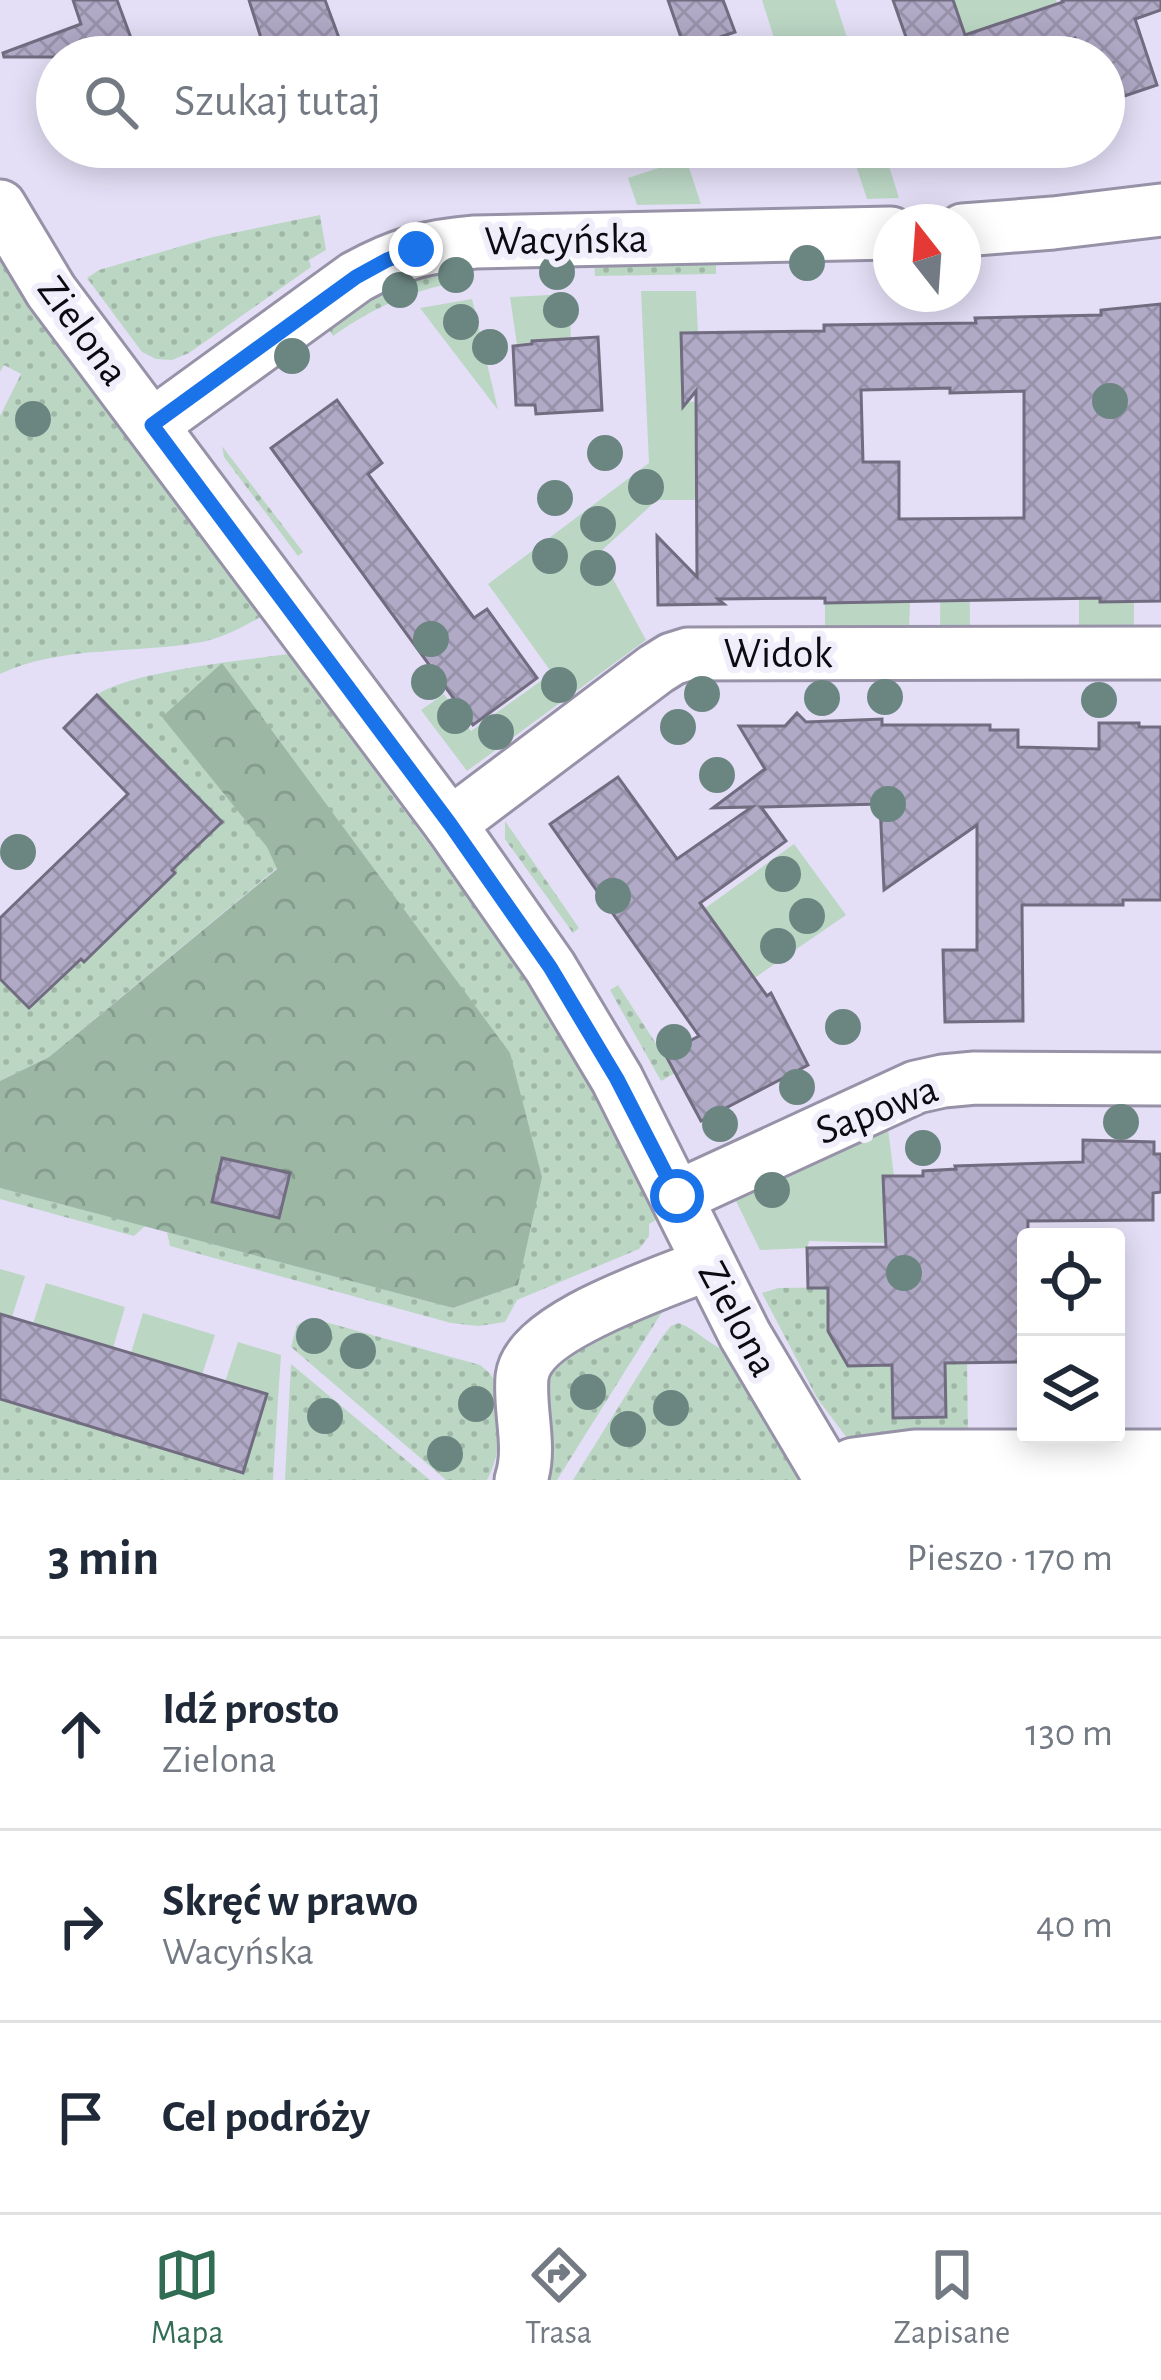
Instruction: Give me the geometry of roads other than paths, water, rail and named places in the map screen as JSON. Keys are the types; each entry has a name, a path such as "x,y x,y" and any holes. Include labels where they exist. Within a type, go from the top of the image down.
{"street":[{"name":"Zielona","path":"0,206 51,291 450,824 550,967 617,1079 777,1393 830,1478"},
{"path":"981,229 1161,210"},
{"name":"Wacyńska","path":"152,425 356,277 416,249 475,242 873,233"},
{"name":"Widok","path":"450,824 656,669 688,654 1161,653"},
{"name":"Sapowa","path":"677,1196 892,1096 929,1084 975,1078 1161,1079"},
{"path":"521,1480 526,1454 522,1376 526,1360 559,1329 708,1264"},
{"path":"830,1478 854,1464 915,1456 1161,1456"}]}
